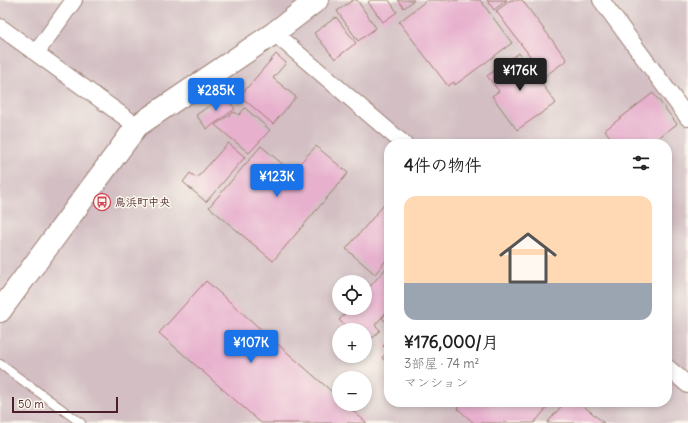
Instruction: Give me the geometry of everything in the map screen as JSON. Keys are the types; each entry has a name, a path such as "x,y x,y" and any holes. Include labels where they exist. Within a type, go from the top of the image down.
{"street":[{"path":"36,53 74,0"},
{"path":"0,311 137,126 274,33 317,0"},
{"path":"601,0 688,118"},
{"path":"0,26 137,126"},
{"path":"274,33 398,139"},
{"path":"672,371 688,385"}],"lane":[{"path":"0,364 81,423"}],"shaded area":[{"path":"0,0 688,0 688,423 0,423"}],"building":[{"path":"353,0 357,0 376,28 358,41 337,11"},
{"path":"371,0 389,0 397,12 383,22 368,2"},
{"path":"398,0 414,0 404,8"},
{"path":"427,0 480,0 512,43 455,85 454,82 448,86 399,22"},
{"path":"487,0 507,0 494,10"},
{"path":"511,0 522,0 567,60 545,76 496,11"},
{"path":"336,17 356,43 335,59 314,33"},
{"path":"519,53 556,103 517,130 492,96 499,91 487,76"},
{"path":"276,54 286,63 273,78 296,97 273,124 240,96"},
{"path":"653,93 677,124 657,139 611,139 605,130"},
{"path":"225,95 235,109 207,129 196,115"},
{"path":"245,108 270,130 249,153 215,125 234,112 239,115"},
{"path":"228,143 245,157 206,202 183,182 190,173 197,178"},
{"path":"261,146 292,172 316,146 348,173 273,261 209,207"},
{"path":"384,205 384,263 375,274 346,249"},
{"path":"384,271 384,315 375,325 380,330 373,338 372,323 342,323 339,320 344,315 372,315 372,284"},
{"path":"206,281 332,392 332,411 353,411 367,423 261,423 159,333"},
{"path":"548,407 534,423 474,423 457,408"},
{"path":"561,407 585,407 604,423 547,423"}],"place":[{"name":"鳥浜町中央","path":"102,202"}]}
